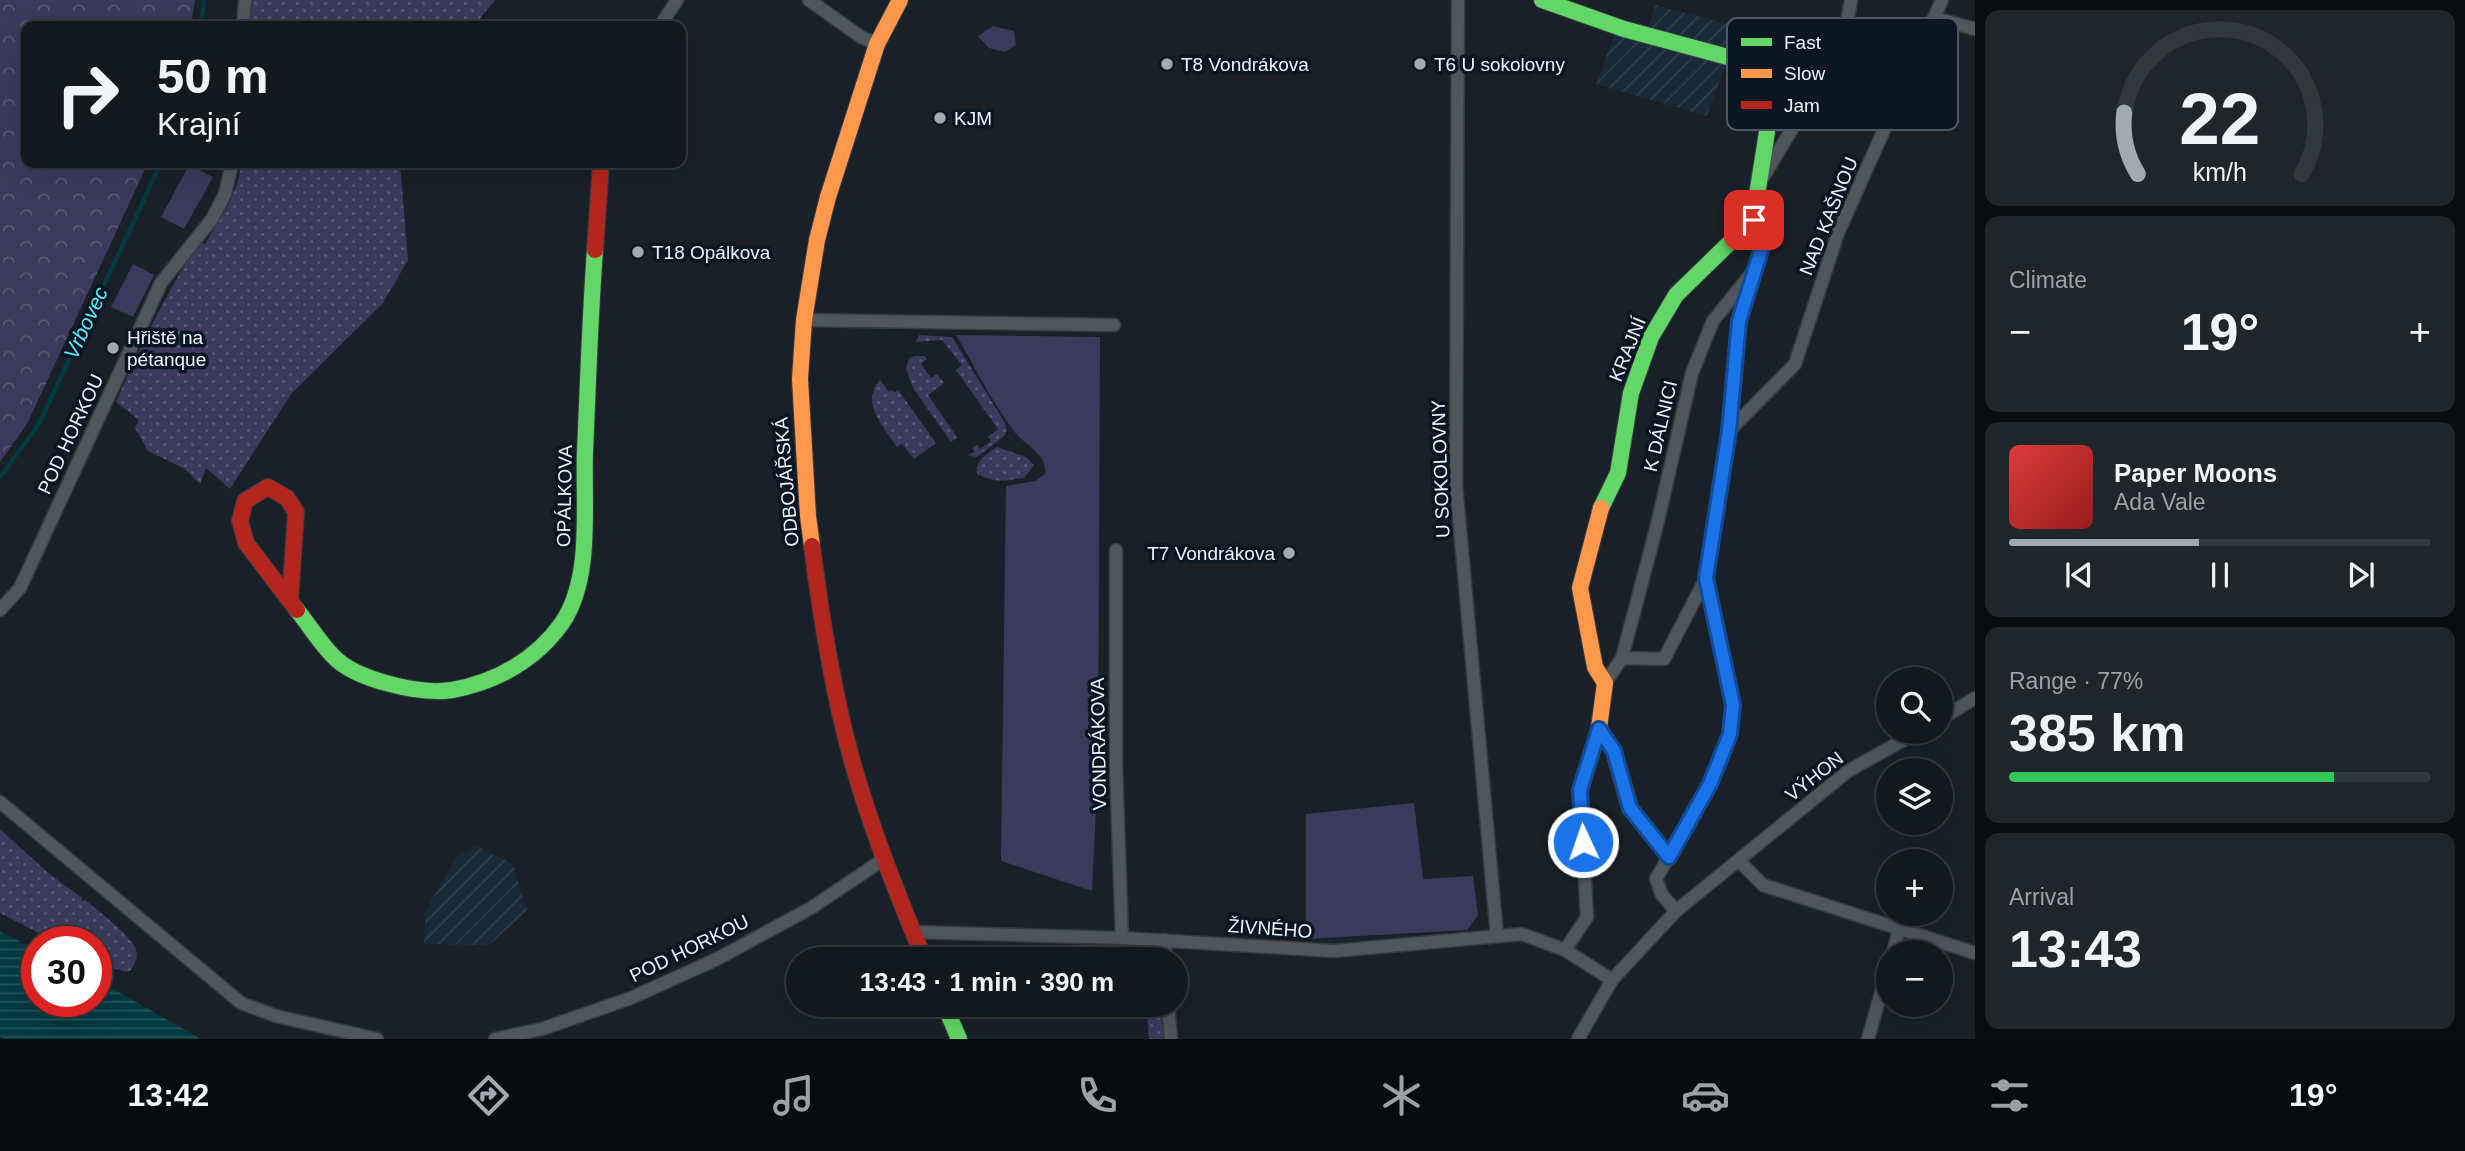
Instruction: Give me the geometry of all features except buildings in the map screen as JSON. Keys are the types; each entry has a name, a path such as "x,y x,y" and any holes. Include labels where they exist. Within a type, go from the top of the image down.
{"street":[{"path":"243,21 245,0"},
{"path":"663,21 677,0"},
{"path":"809,0 861,37 877,44"},
{"name":"ODBOJÁŘSKÁ","path":"900,0 877,44 828,197 817,240 804,320 800,379 807,502 824,639 851,757 884,859 919,947"},
{"name":"U SOKOLOVNY","path":"1458,0 1456,485 1497,936"},
{"path":"1542,0 1624,29 1727,57"},
{"path":"1848,18 1851,0"},
{"name":"NAD KAŠNOU","path":"1935,18 1942,0"},
{"path":"1958,24 1975,29"},
{"path":"1622,658 1664,659 1706,578 1729,431 1739,321 1763,244 1754,220 1766,130"},
{"path":"1760,181 1791,130"},
{"name":"NAD KAŠNOU","path":"1729,431 1795,364 1838,233 1884,130"},
{"name":"POD HORKOU","path":"0,610 20,588 161,283 212,219 225,194 231,168"},
{"name":"OPÁLKOVA","path":"290,601 296,512 287,498 268,487 245,501 240,521 246,543 290,601 334,658 361,676 398,686 445,691 468,687 514,669 563,622 577,589 585,551 584,485 591,307 601,168"},
{"name":"KRAJNÍ","path":"1565,950 1587,917 1580,790 1599,729 1605,683 1595,667 1580,588 1603,501 1618,473 1631,393 1650,337 1675,295 1754,220"},
{"name":"K DÁLNICI","path":"1605,683 1622,658 1657,525 1692,373 1713,321 1757,267"},
{"path":"804,320 1114,325"},
{"name":"VONDRÁKOVA","path":"1116,550 1116,767 1122,938"},
{"path":"1676,911 1662,895 1656,879 1710,784 1730,734 1733,705 1706,578"},
{"path":"1953,712 1975,698"},
{"path":"1599,729 1614,751 1630,808 1669,857"},
{"name":"VÝHON","path":"1578,1039 1612,980 1676,911 1848,771 1896,744"},
{"path":"0,802 241,1003 276,1016 377,1039"},
{"name":"POD HORKOU","path":"495,1039 542,1030 631,998 717,959 811,908 884,859"},
{"path":"1739,861 1763,885 1975,953"},
{"path":"1896,940 1899,930"},
{"name":"ŽIVNÉHO","path":"913,932 1122,938 1334,951 1522,934 1565,950 1612,980"},
{"path":"1165,940 1165,947"},
{"path":"1868,1039 1876,1011"},
{"path":"950,1017 959,1039"},
{"path":"1169,1017 1171,1039"}],"shaded area":[{"path":"1656,5 1727,24 1727,70 1724,69 1707,116 1596,84 1619,22 1647,29"},
{"path":"476,846 513,864 527,911 489,945 424,944 426,910 456,858"},
{"path":"0,931 21,942 21,1017 112,1017 112,988 201,1039 5,1039 0,1037"}],"green space":[{"path":"0,0 195,0 192,21 21,21 21,168 146,168 27,424 0,462"},
{"path":"252,0 495,0 478,21 250,21"},
{"path":"993,26 1014,31 1016,45 1005,52 989,48 978,36"},
{"path":"187,168 195,168 213,177 184,229 161,217"},
{"path":"240,168 400,168 408,260 383,303 291,394 230,489 206,468 200,484 185,469 148,451 135,428 139,420 116,402 175,281 199,242 205,244 228,205"},
{"path":"133,264 154,275 133,317 111,307"},
{"path":"919,335 952,337 1005,423 1007,431 1004,436 977,457 967,455 975,452 972,448 977,445 980,449 991,441 988,437 998,429 956,370 962,365 942,340 916,342"},
{"path":"956,335 1100,337 1098,766 1092,891 1001,861 1006,486 1035,481 1045,474 1045,467 1039,455 1018,436 1006,420"},
{"path":"924,356 927,359 921,364 931,378 937,374 944,383 928,395 957,437 951,442 913,388 906,369 909,358"},
{"path":"880,380 889,392 898,390 936,443 914,459 902,444 897,447 876,414 872,397"},
{"path":"997,447 1026,457 1034,465 1024,478 995,480 977,474 980,461"},
{"path":"1414,803 1423,879 1473,876 1478,915 1467,930 1306,939 1306,814"},
{"path":"0,829 47,872 113,923 133,944 137,953 136,960 131,970 126,972 112,968 112,926 25,926 0,913"},
{"path":"1147,1017 1165,1017 1166,1039 1149,1039"}],"waterway":[{"name":"Vrbovec","path":"202,21 204,0"},
{"name":"Vrbovec","path":"0,477 39,424 159,168"}],"traffic: fast":[{"path":"1542,0 1624,29 1727,57"},
{"path":"1601,508 1618,473 1631,393 1651,337 1676,295 1753,220 1767,130"},
{"path":"297,610 343,665 372,679 423,690 452,690 499,675 527,658 552,636 572,605 582,563 595,250"},
{"path":"950,1017 959,1039"}],"traffic: slow":[{"path":"812,546 800,379 804,320 817,240 828,197 877,44 900,0"},
{"path":"1601,508 1580,588 1595,667 1605,683 1599,728 1614,752 1630,808 1669,857"}],"traffic: jam":[{"path":"595,250 601,168"},
{"path":"290,601 296,512 287,498 268,487 245,501 240,521 246,543 297,610"},
{"path":"812,546 828,652 851,757 875,834 919,947"}],"place":[{"name":"T8 Vondrákova","path":"1167,64"},
{"name":"T6 U sokolovny","path":"1420,64"},
{"name":"KJM","path":"940,118"},
{"name":"T18 Opálkova","path":"638,252"},
{"name":"Hřiště na pétanque","path":"113,348"},
{"name":"T7 Vondrákova","path":"1289,553"}],"route":[{"path":"1583,842 1580,790 1599,729 1614,751 1630,808 1669,857 1710,784 1730,734 1733,705 1706,578 1729,431 1739,321 1763,244 1754,220"}]}
